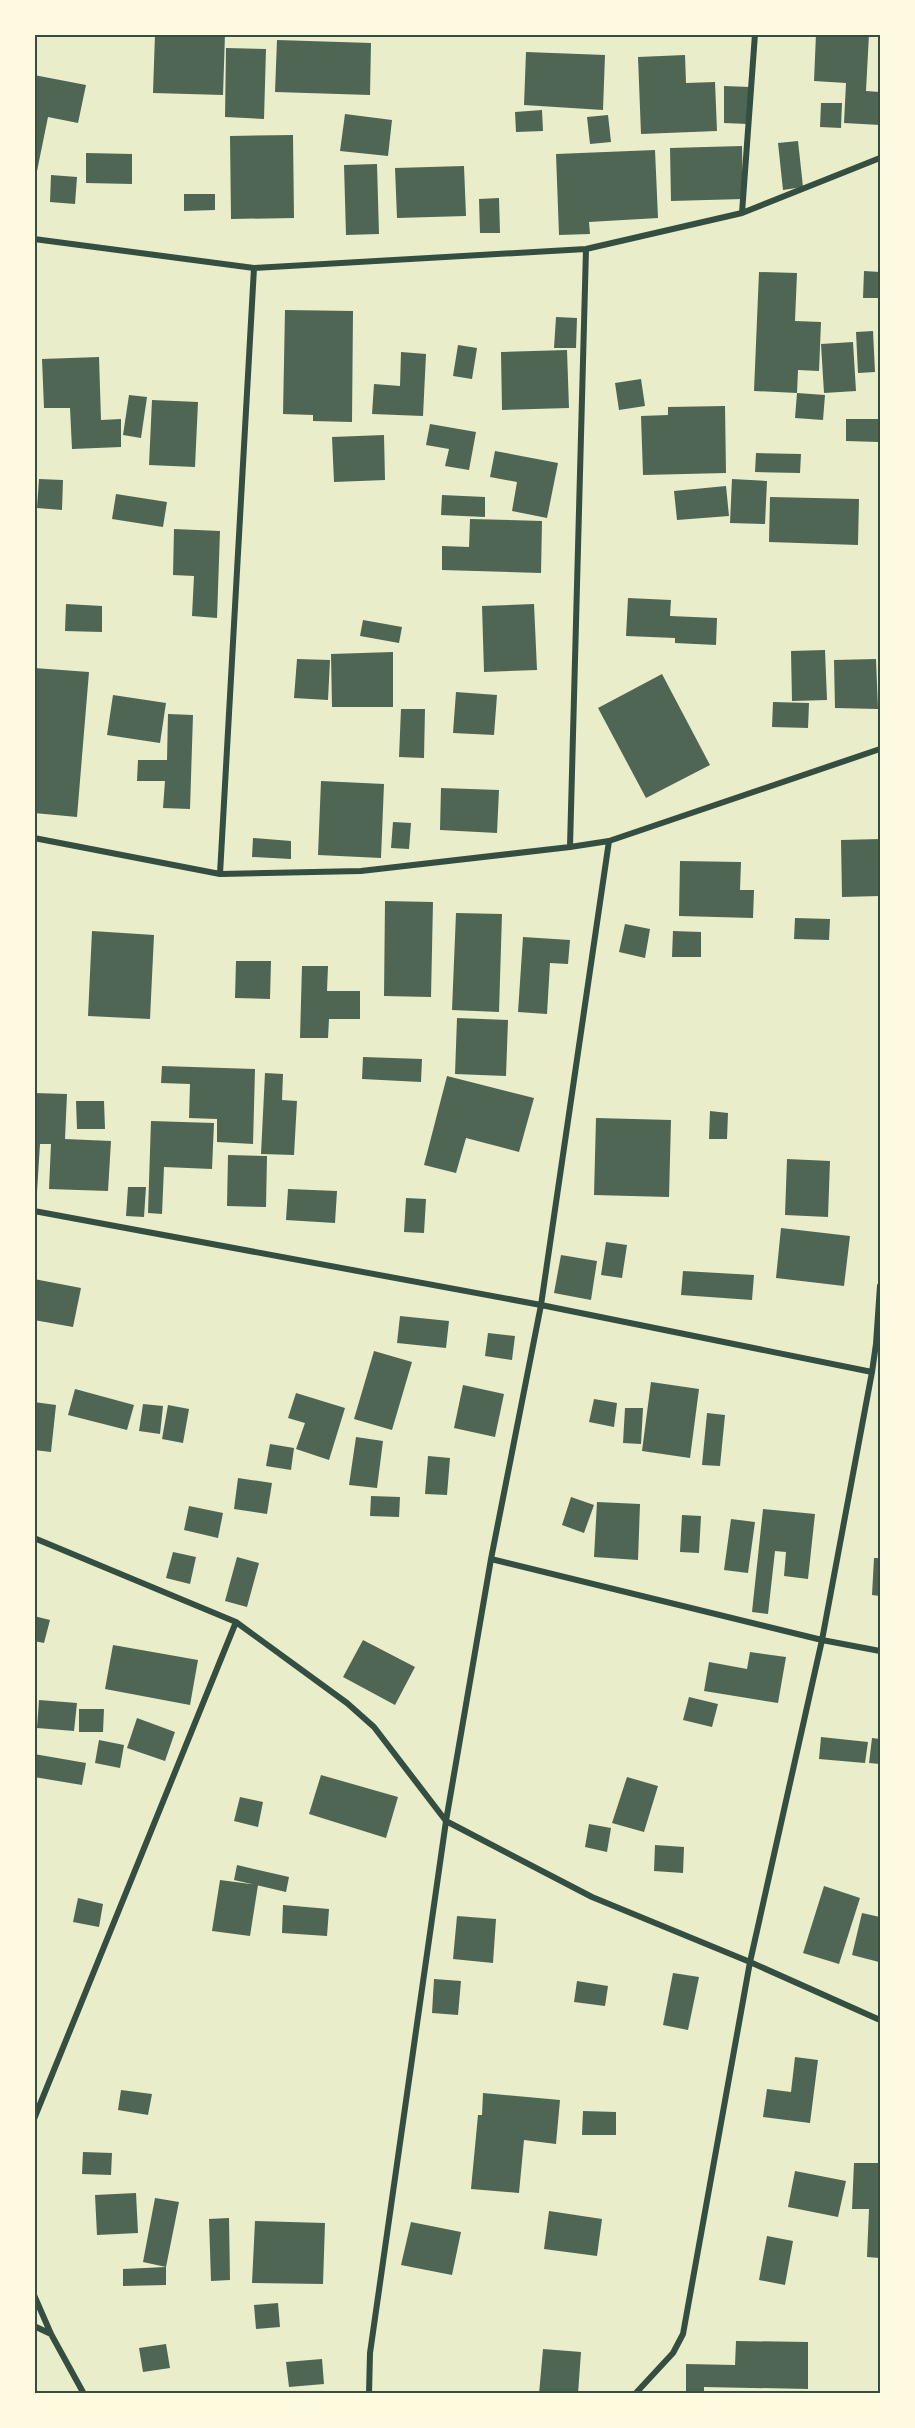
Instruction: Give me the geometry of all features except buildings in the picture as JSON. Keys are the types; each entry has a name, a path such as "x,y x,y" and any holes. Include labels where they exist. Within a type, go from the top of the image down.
{"street":[{"path":"742,213 755,34"},
{"path":"34,239 254,268 586,249 742,213 880,158"},
{"path":"570,848 586,249"},
{"path":"220,874 254,268"},
{"path":"34,838 220,874 361,872 570,848 609,840 880,749"},
{"path":"369,2394 370,2353 446,1821 491,1559 541,1305 609,840"},
{"path":"34,1211 541,1305 872,1372"},
{"path":"634,2394 673,2353 683,2334 750,1962 822,1640 878,1344 880,1286"},
{"path":"34,1538 236,1622 347,1703 375,1727 446,1821 592,1897 750,1962 880,2020"},
{"path":"491,1559 822,1640 880,1650"},
{"path":"34,2119 236,1622"},
{"path":"34,2295 51,2334 84,2394"},
{"path":"34,2326 51,2334"}]}
